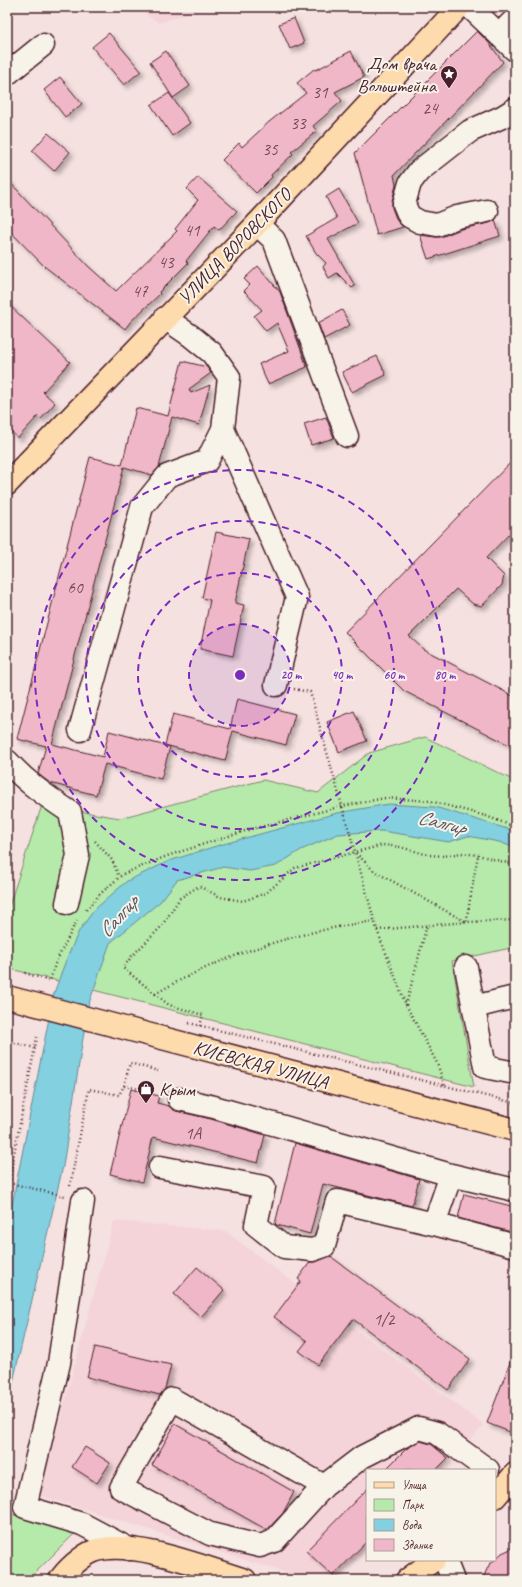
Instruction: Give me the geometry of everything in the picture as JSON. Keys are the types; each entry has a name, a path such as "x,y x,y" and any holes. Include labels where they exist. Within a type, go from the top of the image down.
{"main road":[{"name":"УЛИЦА ВОРОВСКОГО","path":"7,484 257,224 459,7"},
{"name":"КИЕВСКАЯ УЛИЦА","path":"7,997 515,1130"},
{"path":"60,1580 67,1569 94,1551 120,1547 151,1552 246,1580"},
{"path":"407,1580 433,1561"}],"street":[{"path":"470,7 515,50"},
{"path":"499,35 515,19"},
{"path":"7,74 43,45"},
{"path":"486,211 457,217 437,225 420,222 409,216 404,204 410,183 424,167 470,131 502,117 515,109"},
{"path":"257,224 274,240 347,436"},
{"path":"80,730 142,507 167,476 206,461 223,429 229,377 212,353 165,318"},
{"path":"223,429 297,597 276,685"},
{"path":"7,761 20,776 41,793 70,812 78,855 77,911"},
{"path":"466,967 485,1067 515,1073"},
{"path":"474,1007 515,997"},
{"path":"179,1099 214,1107 451,1175 515,1190"},
{"path":"160,1167 264,1188 256,1225 284,1247 312,1250 324,1246 337,1201 434,1224 515,1246"},
{"path":"434,1224 451,1175"},
{"path":"74,1196 59,1363 25,1507 82,1524 130,1548"},
{"path":"324,1486 172,1399 121,1488 210,1534 260,1546 274,1541 324,1486 362,1458 418,1428 437,1433 487,1469"},
{"path":"445,1561 453,1580"}],"path":[{"path":"276,685 310,692 377,930 406,1005 438,1063 445,1087"},
{"path":"25,973 49,983 55,964 77,911 123,874 167,856 248,830 343,806 385,798 430,801 486,816 515,827"},
{"path":"200,1026 203,1015 169,1006 123,968 132,956 160,927 180,898 199,886 220,897 243,901 266,893 294,868 383,845 400,846 429,855 444,856 461,853 478,855 515,865"},
{"path":"356,852 374,871 466,922"},
{"path":"466,922 478,855"},
{"path":"377,930 466,922 515,920"},
{"path":"155,994 184,978 213,965 272,943 334,927 374,921"},
{"path":"406,1005 427,925"},
{"path":"186,1022 515,1103"},
{"path":"7,1203 13,1159 37,1037"},
{"path":"7,1041 35,1048"},
{"path":"9,1183 74,1196 89,1089 119,1094 124,1086 130,1063 158,1071"},
{"path":"124,1086 144,1090"}],"shaded area":[{"path":"135,7 205,7 159,23"},
{"path":"114,1221 225,1231 484,1425 442,1469 366,1469 366,1550 338,1580 309,1580 39,1495"}],"green space":[{"path":"425,737 515,781 515,947 452,961 474,1087 7,968 7,912 42,805 120,818 263,780 318,793 369,753"},
{"path":"7,1513 76,1532 28,1580 7,1580"}],"water":[{"name":"Салгир","path":"389,804 435,807 511,830 515,832 515,848 499,842 468,836 449,842 382,831 338,834 301,850 276,866 250,871 223,867 177,880 161,901 110,943 88,1006 63,1166 7,1408 7,1230 54,993 66,960 79,931 94,910 127,881 169,861 216,846 337,813"}],"building":[{"path":"294,18 304,43 290,49 279,24"},
{"path":"477,31 489,43 503,62 394,175 396,185 392,208 397,221 403,227 377,235 355,153"},
{"path":"109,33 141,71 124,85 92,47"},
{"path":"166,51 190,86 173,98 150,62"},
{"path":"351,51 364,77 335,92 342,101 313,126 317,131 291,152 293,154 271,175 272,177 256,193 222,160 239,143 242,147 269,122 306,93 297,83 314,69 316,70"},
{"path":"60,77 82,104 65,117 44,90"},
{"path":"169,93 190,123 172,136 151,105"},
{"path":"48,133 70,152 54,171 32,151"},
{"path":"198,177 237,211 219,230 214,226 186,261 188,263 125,329 44,266 7,228 7,179 88,266 116,291 177,231 175,229 198,200 187,189"},
{"path":"339,189 358,223 328,239 355,286 352,288 337,273 329,278 323,267 326,263 316,253 306,236 337,218 326,197"},
{"path":"495,220 500,236 428,259 420,235 441,237 461,229 489,223"},
{"path":"258,266 280,292 307,367 268,384 259,364 289,351 277,323 266,331 254,316 262,310 244,291 250,285 244,279"},
{"path":"7,303 70,362 43,392 55,403 41,419 38,416 18,438 7,428"},
{"path":"342,310 350,325 324,339 318,323"},
{"path":"377,356 386,375 352,392 342,372"},
{"path":"182,361 207,367 211,373 189,389 191,393 210,385 199,425 172,417 159,467 152,475 124,467 52,744 103,757 109,731 170,747 161,779 105,764 96,795 50,783 38,774 46,746 17,739 90,457 122,465 136,408 168,416"},
{"path":"326,417 334,438 311,445 304,424"},
{"path":"515,458 515,528 486,558 504,576 502,585 482,606 473,604 456,589 409,636 423,649 515,697 515,748 404,691 345,632"},
{"path":"216,532 249,539 235,603 244,605 233,656 200,649 210,600 202,598"},
{"path":"237,699 295,714 286,745 233,731 225,761 165,745 173,714 230,729"},
{"path":"354,711 367,741 339,752 327,722"},
{"path":"131,1089 159,1096 157,1103 169,1106 176,1111 211,1119 265,1135 258,1163 153,1137 142,1182 110,1174"},
{"path":"295,1143 419,1179 412,1206 323,1184 310,1234 275,1224"},
{"path":"464,1194 515,1207 515,1233 458,1218"},
{"path":"330,1256 470,1359 448,1390 353,1319 318,1365 299,1351 307,1341 274,1317 301,1281 298,1279 310,1262 316,1262"},
{"path":"197,1267 224,1290 201,1317 174,1294"},
{"path":"95,1347 171,1365 165,1389 160,1395 87,1377"},
{"path":"515,1352 515,1434 487,1423"},
{"path":"175,1424 294,1492 283,1513 267,1530 152,1465"},
{"path":"420,1441 431,1444 448,1458 437,1469 386,1469 406,1449"},
{"path":"85,1447 110,1463 97,1483 72,1467"},
{"path":"366,1490 366,1542 333,1576 306,1551"},
{"path":"515,1547 515,1572 512,1580 482,1580 489,1565 493,1561 496,1561 496,1559 502,1553"}],"place":[{"name":"Дом врача Вольштейна","path":"449,89"},
{"name":"Крым","path":"146,1104"}]}
